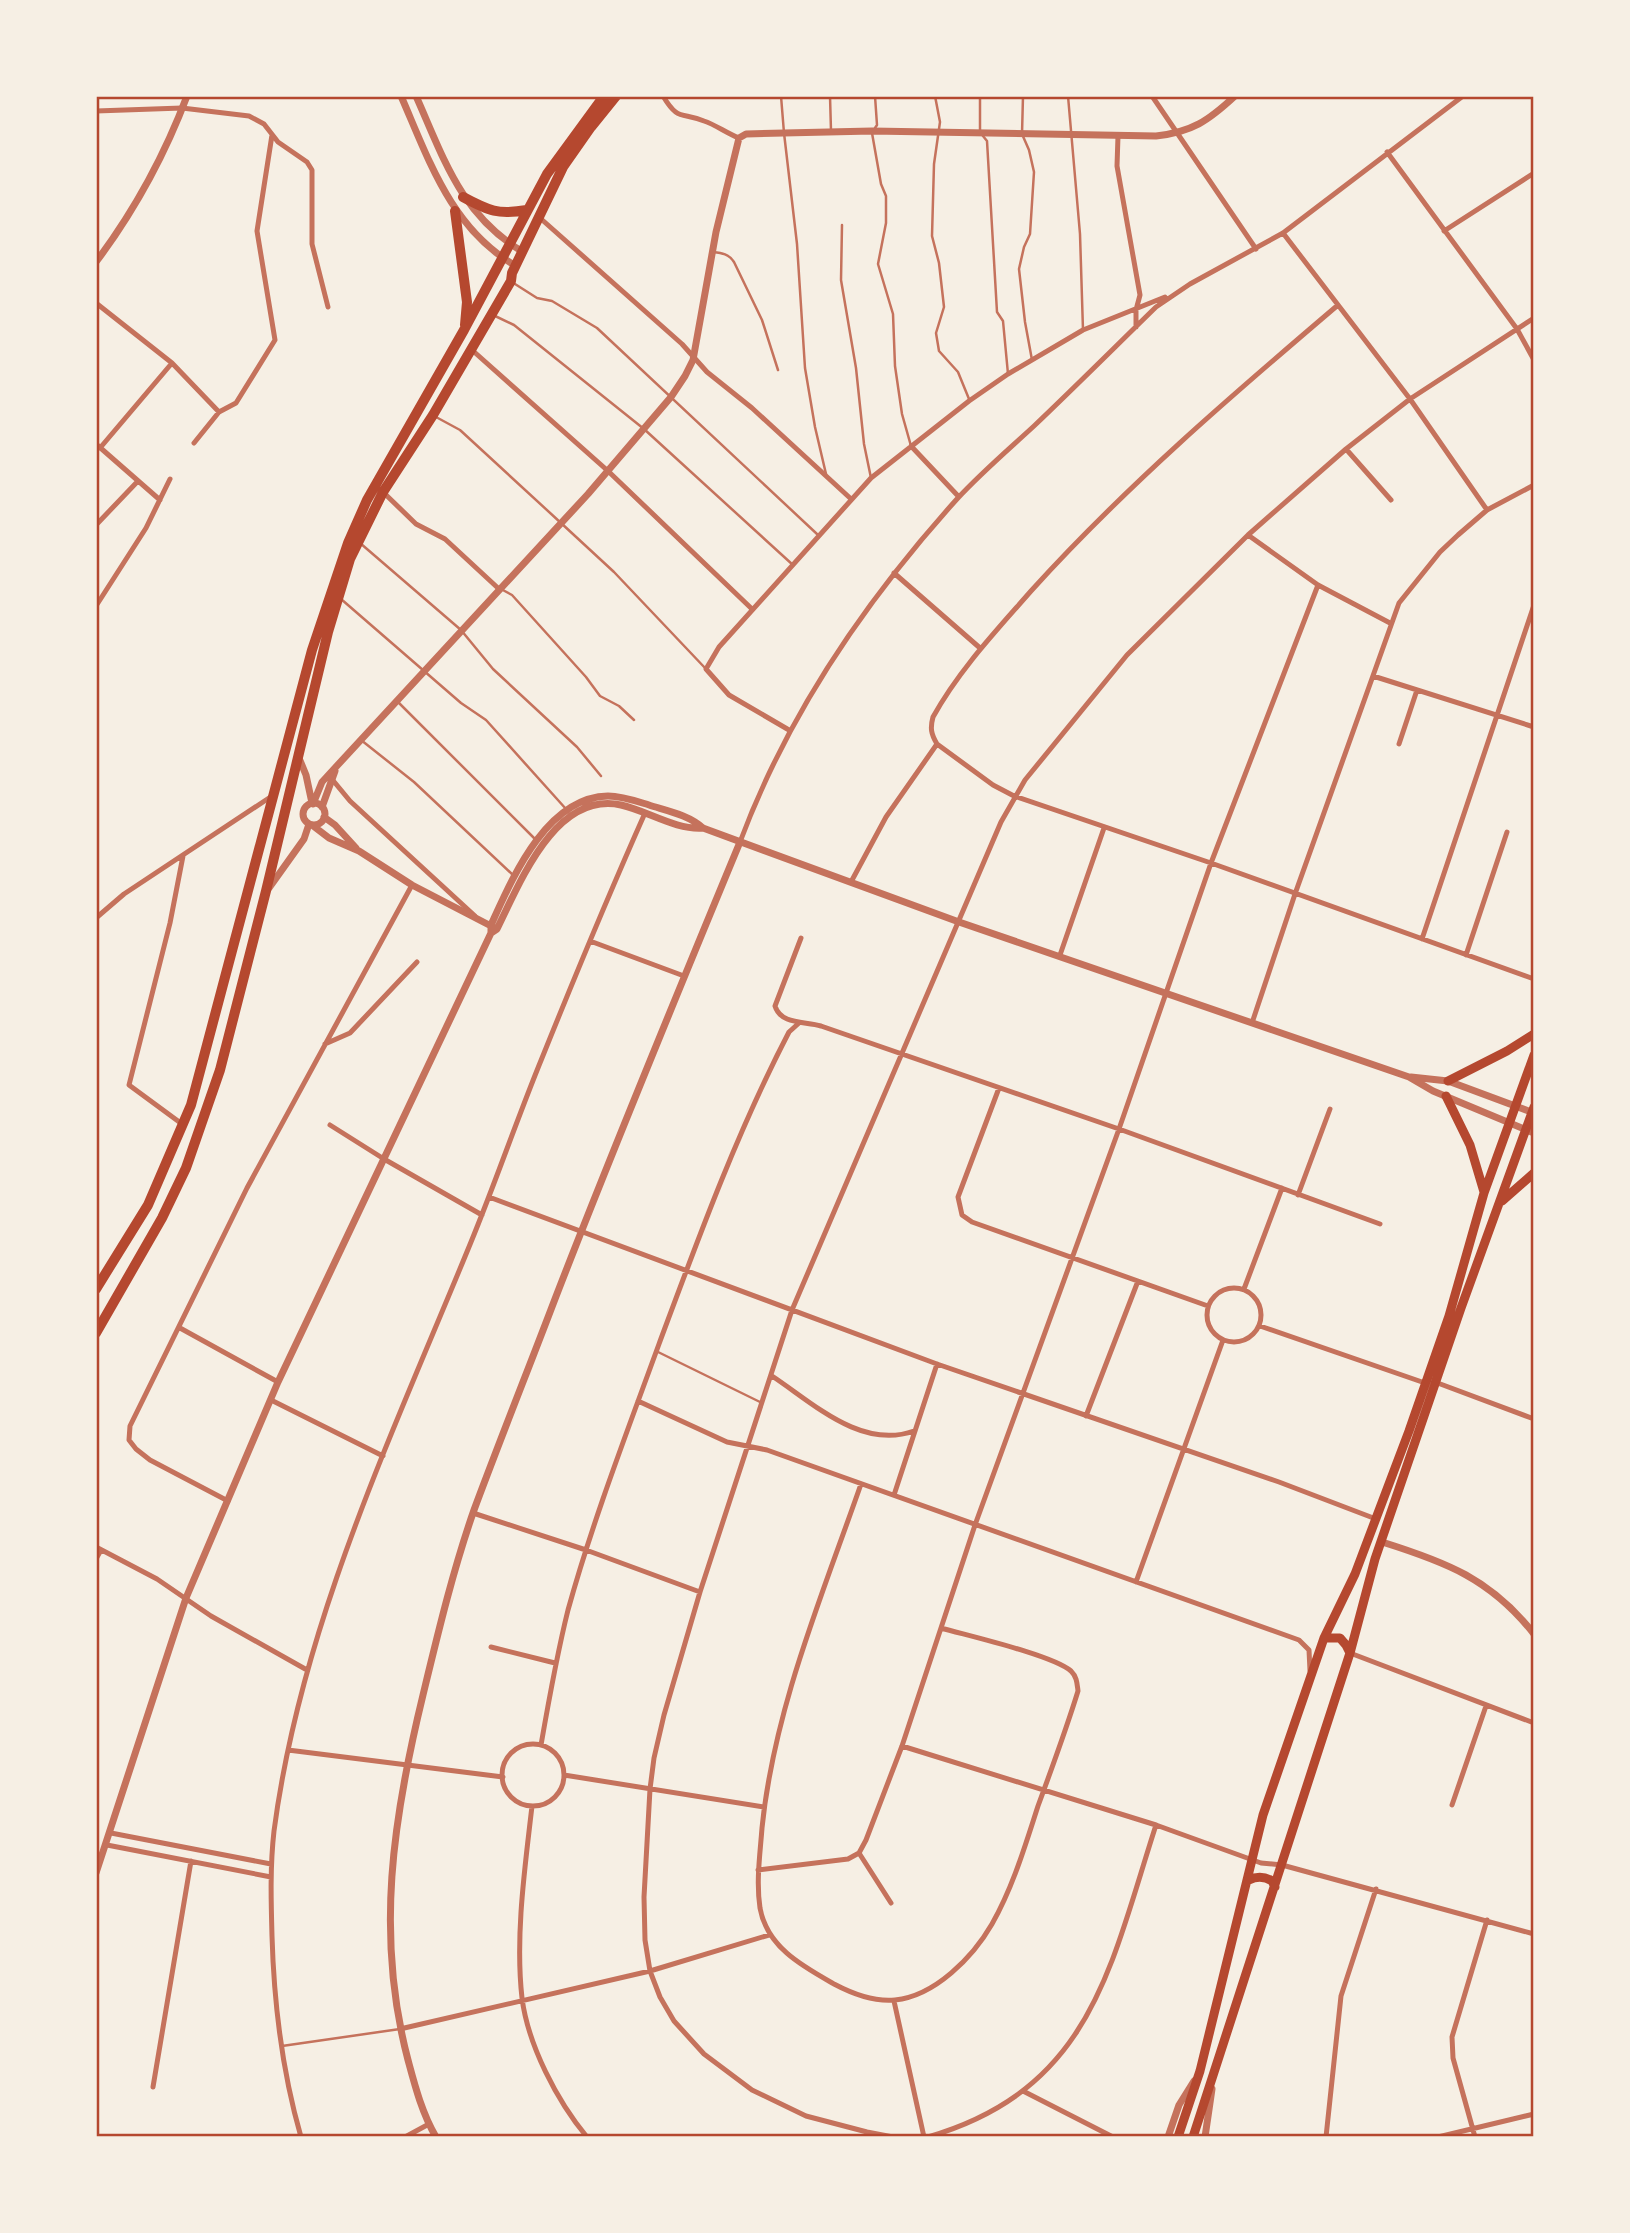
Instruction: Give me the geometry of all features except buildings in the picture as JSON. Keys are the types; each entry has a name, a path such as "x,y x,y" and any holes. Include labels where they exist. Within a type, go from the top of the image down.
{"highway":[{"path":"96,1289 148,1205 183,1125 208,1042 312,650 348,542 367,500 464,330 547,174 604,96"},
{"path":"96,1333 156,1228 186,1168 220,1070 343,577 357,541 383,492 433,415 511,281 563,167 616,96"},
{"path":"463,197 494,212 527,210"},
{"path":"455,211 467,302 464,330"},
{"path":"139,1218 156,1228"}],"main road":[{"path":"1448,1082 1534,1034"},
{"path":"1195,2133 1350,1653 1367,1584 1430,1383 1484,1192 1534,1055"},
{"path":"1446,1096 1471,1144 1484,1192"},
{"path":"1178,2137 1200,2071 1263,1815 1324,1638 1355,1574 1530,1131 1533,1111"},
{"path":"1500,1202 1534,1173"},
{"path":"1324,1638 1339,1638 1350,1653"},
{"path":"1249,1880 1264,1877 1272,1881 1275,1887"}],"street":[{"path":"96,262 120,231 150,182 187,96"},
{"path":"401,96 441,187 455,211 476,236 516,266"},
{"path":"416,96 463,197 479,218 509,244 523,252"},
{"path":"663,96 681,116 704,121 738,138"},
{"path":"1152,96 1256,249"},
{"path":"738,138 746,134 872,131 1118,136 1178,134 1199,126 1234,96"},
{"path":"789,730 729,695 706,669 719,647 820,537 850,498 871,478 1008,374 1083,330 1174,293 1283,233 1463,96"},
{"path":"96,111 182,108 258,118 285,149 307,162 312,170 312,244 328,307"},
{"path":"410,115 422,110"},
{"path":"194,443 219,412 236,403 275,340 257,232 272,135"},
{"path":"1118,136 1117,166 1140,295 1136,310 1136,327"},
{"path":"316,805 320,786 608,471 671,397 691,367 738,138"},
{"path":"1387,152 1517,329 1534,360"},
{"path":"1444,231 1534,173"},
{"path":"540,218 850,498"},
{"path":"1283,233 1410,399 1487,510"},
{"path":"436,2137 417,2091 394,1998 390,1901 398,1808 434,1648 473,1514 581,1232 759,793 789,730 832,659 894,573 959,497 1174,293"},
{"path":"96,303 172,363 219,412"},
{"path":"1338,305 1203,420 1075,542 980,648 940,706 931,729 937,744 993,785 1014,796 1211,863 1534,979"},
{"path":"894,2137 806,2116 752,2090 704,2054 674,2021 660,1997 650,1970 645,1940 644,1896 654,1758 700,1592 792,1310 1014,796 1127,655 1248,535 1346,449 1410,399 1534,318"},
{"path":"472,350 608,471 752,609"},
{"path":"160,500 98,446 172,363"},
{"path":"911,446 959,497"},
{"path":"1346,449 1391,500"},
{"path":"96,606 146,528 170,479"},
{"path":"96,525 138,481"},
{"path":"1252,1023 1390,622 1405,595 1440,552 1487,510 1534,485"},
{"path":"383,492 416,524 445,539 499,589"},
{"path":"1248,535 1318,584 1390,622"},
{"path":"894,573 980,648"},
{"path":"758,1870 848,1859 859,1853 866,1840 902,1746 975,1525 1119,1129 1211,863 1318,584"},
{"path":"1422,939 1534,605"},
{"path":"1373,676 1534,727"},
{"path":"1399,744 1417,690"},
{"path":"851,883 881,825 937,744"},
{"path":"299,758 316,805 324,817 359,851"},
{"path":"332,775 350,801 480,920"},
{"path":"96,918 124,894 274,794"},
{"path":"96,1873 186,1598 278,1382 493,929 514,876 537,841 569,812 597,797 616,797 681,816 703,828 959,922 1409,1077 1446,1096 1530,1131"},
{"path":"493,929 541,846 569,812 613,804 688,828 703,828"},
{"path":"316,805 304,811 304,818 329,838 359,851 412,885 493,929"},
{"path":"301,2137 280,2046 273,1971 271,1864 288,1750 307,1670 336,1580 383,1456 482,1215 541,1061 645,813"},
{"path":"311,824 319,823 324,817"},
{"path":"266,891 304,839 311,824"},
{"path":"1060,955 1104,828"},
{"path":"1466,955 1507,832"},
{"path":"183,856 170,923 129,1085 183,1125"},
{"path":"228,1501 150,1460 129,1440 130,1426 247,1188 412,885"},
{"path":"801,938 775,1006 784,1018 821,1026 1119,1129 1380,1224"},
{"path":"590,941 684,976"},
{"path":"326,1044 350,1033 417,962"},
{"path":"541,1745 555,1663 586,1550 638,1401 686,1270 751,1108 789,1032 799,1023"},
{"path":"1409,1077 1448,1082 1533,1111"},
{"path":"999,1088 958,1197 962,1215 972,1222 1072,1259 1208,1306"},
{"path":"1298,1195 1330,1109"},
{"path":"330,1125 384,1160 482,1215"},
{"path":"1244,1289 1282,1188"},
{"path":"489,1197 937,1364 1376,1519"},
{"path":"1086,1416 1138,1282"},
{"path":"1236,1287 1244,1289 1260,1304 1260,1326 1254,1335 1245,1341 1234,1343 1223,1340 1209,1326 1208,1306 1219,1292 1236,1287"},
{"path":"1260,1326 1534,1419"},
{"path":"180,1328 278,1382"},
{"path":"1136,1582 1223,1340"},
{"path":"894,1495 937,1364"},
{"path":"772,1376 841,1423 855,1429 890,1437 914,1431"},
{"path":"271,1400 383,1456"},
{"path":"638,1401 727,1442 749,1445 894,1495 1299,1640 1309,1650 1310,1681"},
{"path":"862,1484 792,1680 764,1807 758,1870 760,1908 769,1935 790,1956 839,1987 877,2000 908,1997 942,1980 963,1961 991,1926 1010,1887 1078,1691 1073,1673 1043,1658 941,1628"},
{"path":"473,1514 586,1550 700,1592"},
{"path":"1382,1542 1446,1563 1479,1581 1534,1634"},
{"path":"96,1559 99,1548 307,1670"},
{"path":"491,1647 555,1663"},
{"path":"1350,1653 1534,1723"},
{"path":"1452,1805 1486,1706"},
{"path":"531,1744 541,1745 558,1756 564,1775 560,1791 555,1797 541,1805 532,1806 512,1797 503,1777 507,1758 514,1751 531,1744"},
{"path":"902,1746 1156,1825 1267,1865 1282,1865 1376,1889 1534,1934"},
{"path":"288,1750 503,1777"},
{"path":"564,1775 764,1807"},
{"path":"532,1806 523,1887 522,2001 553,2088 587,2137"},
{"path":"894,2000 926,2137 970,2121 1023,2091 1056,2062 1091,2009 1111,1964 1156,1825"},
{"path":"111,1833 271,1864"},
{"path":"107,1844 271,1877"},
{"path":"859,1853 891,1903"},
{"path":"153,2087 191,1861"},
{"path":"1326,2137 1341,1996 1376,1889"},
{"path":"1475,2137 1454,2058 1452,2037 1487,1920"},
{"path":"400,2029 650,1970 769,1935"},
{"path":"1168,2137 1179,2105 1200,2071"},
{"path":"1205,2137 1214,2072"},
{"path":"1023,2091 1113,2137"},
{"path":"1438,2137 1534,2113"},
{"path":"405,2137 429,2124"}],"lane":[{"path":"782,96 783,133 797,244 805,368 827,477"},
{"path":"830,96 831,132"},
{"path":"876,96 877,125 872,131 881,184 886,195 886,223 878,264 893,314 895,366 902,414 911,446"},
{"path":"936,96 940,122 934,164 932,236 940,270 944,307 936,334 939,351 958,372 969,401"},
{"path":"979,96 980,133 987,141 997,312 1003,321 1008,374"},
{"path":"1023,96 1022,134 1034,172 1030,234 1019,269 1024,322 1032,360"},
{"path":"1068,96 1080,233 1083,330"},
{"path":"842,225 841,280 871,478"},
{"path":"713,252 723,253 734,262 762,320 778,370"},
{"path":"511,281 537,298 552,301 597,328 820,537"},
{"path":"490,314 514,325 644,429 794,566"},
{"path":"433,415 460,430 614,572 706,669"},
{"path":"357,541 461,630 493,669 578,747 601,776"},
{"path":"499,589 512,595 600,696 619,706 634,720"},
{"path":"338,597 461,703 486,720 569,812"},
{"path":"396,701 537,841"},
{"path":"361,740 414,782 514,876"},
{"path":"656,1351 763,1403"},
{"path":"280,2046 400,2029"}]}
